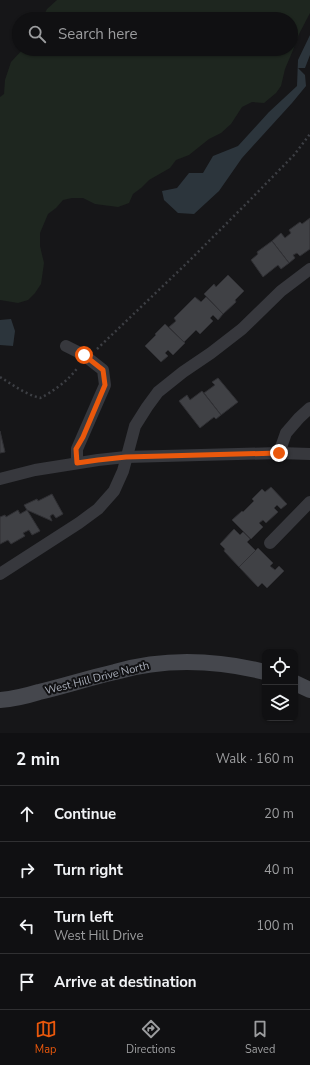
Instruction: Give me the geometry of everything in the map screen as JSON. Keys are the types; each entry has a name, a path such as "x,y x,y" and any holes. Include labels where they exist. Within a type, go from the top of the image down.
{"street":[{"path":"0,574 98,510 114,491 123,471 136,426 146,407 158,392 242,329 281,291 310,269"},
{"path":"66,346 84,355 103,370 105,385 83,437 76,449 77,463"},
{"path":"279,453 286,433 310,408"},
{"path":"0,479 35,470 126,457 279,453 310,454"},
{"path":"270,543 310,502"},
{"name":"West Hill Drive North","path":"0,700 46,691 117,671 163,663 212,663 262,671"},
{"path":"298,684 310,690"}],"path":[{"path":"96,350 237,213 294,155 310,134"},
{"path":"0,377 32,396 40,398 49,394 75,372 80,364"}],"shaded area":[{"path":"57,0 310,0 310,13 298,37 298,12 46,12"},
{"path":"310,35 310,55 305,68 298,68 305,75 306,86 242,158 219,191 194,214 178,213 164,200 162,191 177,188 189,173 203,173 213,156 238,146 269,112 297,86 298,60"},
{"path":"17,56 290,56 285,69 281,86 276,93 264,103 252,102 242,107 231,124 221,133 209,139 189,155 176,160 170,168 149,180 133,194 129,203 118,207 95,204 83,198 63,200 48,214 40,233 40,246 44,263 41,284 28,300 18,303 0,300 0,97 4,94 5,80 11,62"},
{"path":"11,319 15,331 13,346 0,345 0,320"}],"building":[{"path":"310,218 310,249 300,256 297,253 293,255 295,258 289,263 272,241 281,233 285,238 291,233 289,230 300,222 302,224"},
{"path":"272,241 289,263 281,269 278,265 263,277 251,260 258,254 257,252"},
{"path":"228,275 244,291 235,300 236,302 223,314 204,294 214,284 216,287"},
{"path":"195,297 201,302 206,297 223,314 218,320 213,315 210,318 213,321 200,334 196,330 184,342 169,327 176,321 174,318"},
{"path":"165,324 185,343 173,355 168,350 165,353 168,356 161,362 145,346"},
{"path":"218,378 238,402 221,415 204,393 215,385 212,382"},
{"path":"202,391 221,415 216,419 214,417 200,428 179,401 187,395 190,400"},
{"path":"0,431 5,452 0,453"},
{"path":"271,487 287,504 281,509 277,505 274,508 278,512 266,523 263,520 259,523 263,527 251,539 232,520 254,501 252,499 262,489 265,492"},
{"path":"52,494 63,514 56,518 53,514 50,516 52,521 27,510 24,505 37,499 38,501"},
{"path":"18,510 20,514 27,510 40,531 32,535 29,530 23,533 25,536 11,544 8,540 0,544 0,517 5,515 6,517"},
{"path":"234,529 240,535 243,532 250,539 247,542 256,551 239,567 224,551 225,549 220,544"},
{"path":"258,548 273,563 270,566 275,570 279,566 284,571 267,588 262,583 258,587 239,567"}],"route":[{"path":"84,355 103,370 105,385 83,437 76,449 77,463 126,457 279,453"}]}
